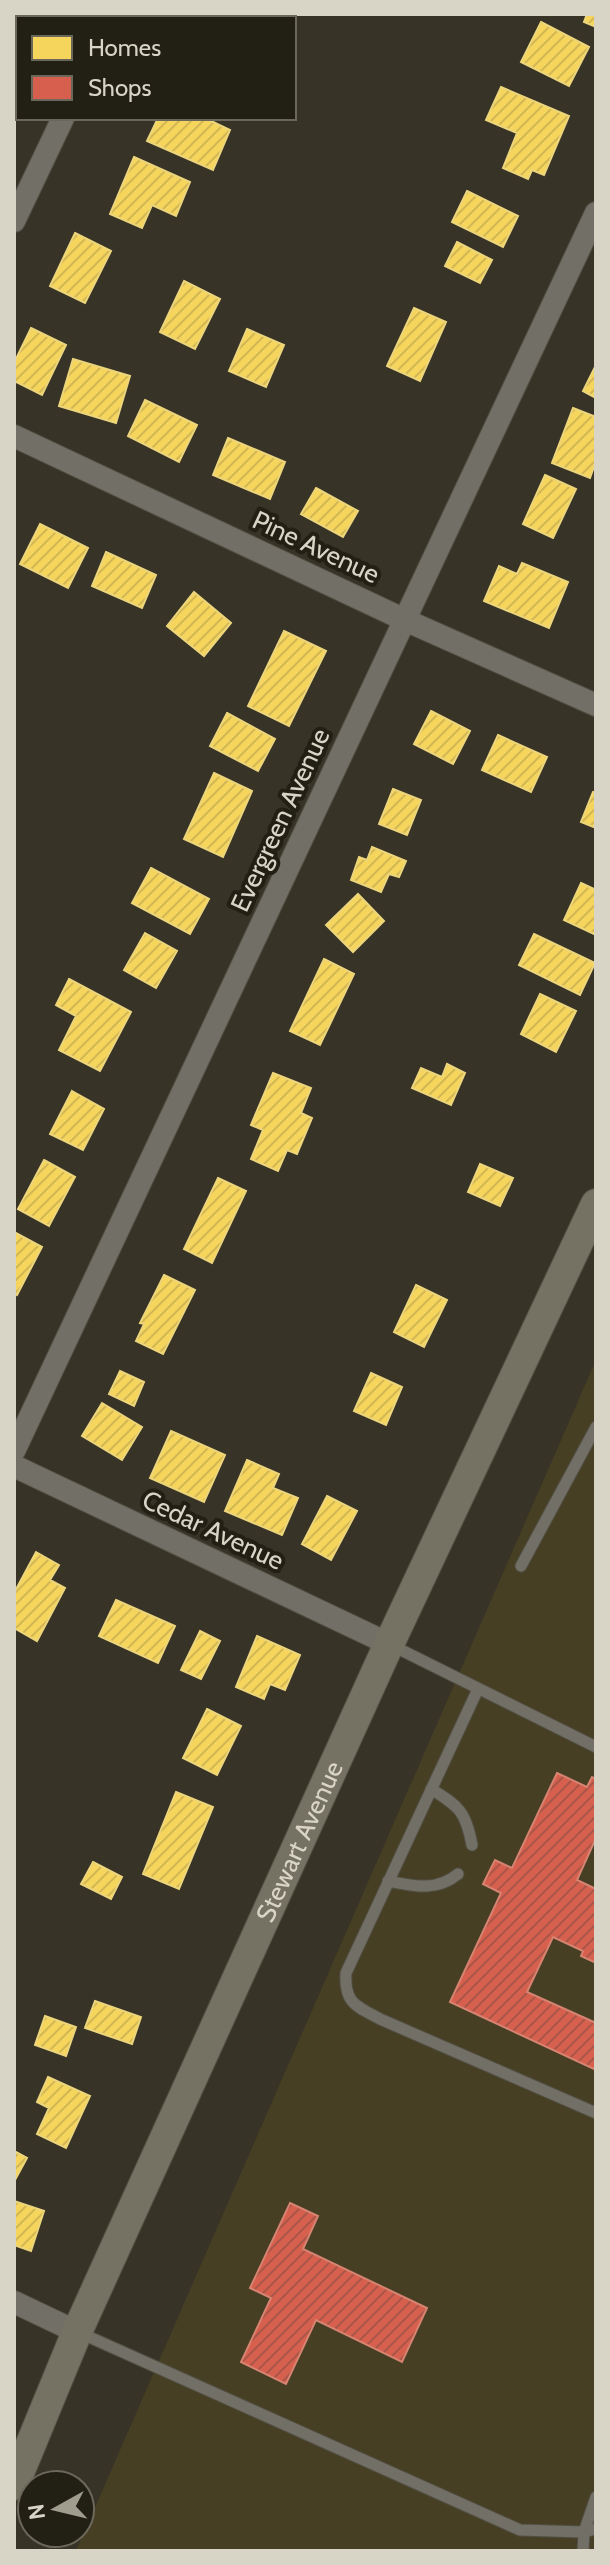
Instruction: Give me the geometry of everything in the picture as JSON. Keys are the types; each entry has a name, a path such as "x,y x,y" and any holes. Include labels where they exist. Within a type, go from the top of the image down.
{"main road":[{"name":"Stewart Avenue","path":"14,2485 77,2332 389,1644 596,1204"}],"street":[{"path":"14,221 62,120"},
{"name":"Evergreen Avenue","path":"14,1451 596,213"},
{"name":"Pine Avenue","path":"14,436 405,620 596,705"},
{"name":"Cedar Avenue","path":"14,1466 389,1644"},
{"path":"14,2302 77,2332"}],"lane":[{"path":"521,1566 596,1427"},
{"path":"389,1644 596,1747"},
{"path":"478,1689 346,1973 345,1987 355,2006 596,2113"},
{"path":"431,1789 455,1804 464,1814 472,1845"},
{"path":"388,1881 427,1887 449,1882 458,1874"},
{"path":"77,2332 520,2530 590,2531"},
{"path":"583,2551 596,2497"}],"shaded area":[{"path":"596,1360 596,2551 76,2551 96,2549 96,2505"}],"building: Homes":[{"path":"232,14 236,16 207,16"},
{"path":"587,14 596,14 596,27 584,22"},
{"path":"541,22 589,47 569,86 521,62"},
{"path":"501,87 569,116 544,175 532,170 528,179 503,168 517,133 486,120"},
{"path":"157,120 209,120 230,130 213,170 147,141"},
{"path":"134,157 190,182 176,216 152,205 142,228 110,214"},
{"path":"467,191 518,216 503,247 452,222"},
{"path":"75,233 111,251 85,303 50,286"},
{"path":"457,242 492,260 480,283 445,266"},
{"path":"184,281 220,299 195,349 160,332"},
{"path":"414,308 446,322 420,381 387,366"},
{"path":"31,328 66,345 42,395 14,381 14,363"},
{"path":"247,329 284,345 266,387 229,371"},
{"path":"73,359 130,376 116,423 59,406"},
{"path":"596,365 596,398 583,391"},
{"path":"145,400 197,425 179,462 128,436"},
{"path":"573,408 596,417 596,461 590,478 552,463"},
{"path":"228,438 285,462 270,499 213,475"},
{"path":"545,475 576,489 553,538 523,524"},
{"path":"316,488 358,511 343,537 301,514"},
{"path":"40,524 88,548 68,588 20,564"},
{"path":"106,552 156,575 142,608 92,586"},
{"path":"522,563 568,582 549,628 484,601 499,566 517,574"},
{"path":"194,592 231,623 204,656 167,626"},
{"path":"284,631 326,651 289,726 248,706"},
{"path":"431,711 470,731 453,764 414,744"},
{"path":"227,713 275,739 258,771 210,746"},
{"path":"498,735 547,757 531,792 482,770"},
{"path":"214,773 252,791 223,857 184,839"},
{"path":"393,789 421,800 407,835 379,824"},
{"path":"593,792 596,793 596,828 581,822"},
{"path":"372,847 406,861 399,877 389,874 381,892 351,880 359,857 367,860"},
{"path":"151,868 209,899 190,934 132,903"},
{"path":"581,883 596,890 596,935 564,920"},
{"path":"358,894 384,921 353,952 326,925"},
{"path":"145,933 177,951 156,988 124,970"},
{"path":"534,934 595,963 580,995 519,965"},
{"path":"324,959 354,974 320,1045 290,1031"},
{"path":"69,979 131,1012 100,1071 59,1050 76,1016 56,1005"},
{"path":"540,994 576,1011 556,1052 521,1034"},
{"path":"447,1064 465,1073 451,1105 412,1088 421,1068 442,1077"},
{"path":"273,1073 311,1088 301,1113 312,1118 297,1154 287,1150 278,1171 251,1159 263,1130 251,1125"},
{"path":"72,1091 104,1109 83,1150 50,1134"},
{"path":"44,1160 75,1177 49,1226 18,1209"},
{"path":"480,1164 513,1178 500,1206 468,1192"},
{"path":"218,1178 246,1191 212,1263 184,1249"},
{"path":"14,1232 42,1247 17,1295 14,1293"},
{"path":"164,1275 195,1290 163,1354 136,1341 144,1324 140,1323"},
{"path":"416,1285 447,1300 424,1347 394,1332"},
{"path":"120,1371 144,1382 134,1406 109,1394"},
{"path":"371,1373 402,1387 386,1425 354,1411"},
{"path":"102,1403 142,1427 122,1460 82,1436"},
{"path":"171,1431 225,1455 204,1502 150,1478"},
{"path":"247,1460 279,1474 273,1488 298,1498 282,1535 225,1511"},
{"path":"327,1496 357,1511 331,1560 302,1544"},
{"path":"36,1552 59,1565 50,1580 65,1588 37,1641 14,1628 14,1593"},
{"path":"116,1600 175,1626 158,1663 99,1636"},
{"path":"200,1631 220,1641 201,1679 181,1670"},
{"path":"257,1636 300,1655 285,1690 270,1684 264,1699 236,1687"},
{"path":"207,1709 241,1726 217,1775 183,1758"},
{"path":"176,1792 213,1807 179,1889 143,1874"},
{"path":"93,1862 122,1877 111,1899 81,1884"},
{"path":"95,2001 141,2017 132,2044 85,2028"},
{"path":"45,2016 76,2027 66,2056 35,2045"},
{"path":"48,2077 90,2096 66,2148 37,2134 49,2108 37,2102"},
{"path":"14,2151 27,2158 15,2180 14,2180"},
{"path":"14,2201 44,2211 31,2251 14,2245"}],"building: Shops":[{"path":"557,1773 587,1787 592,1777 596,1779 596,1838 577,1880 596,1889 596,1963 581,1956 583,1951 553,1937 527,1992 596,2023 596,2070 450,2002 501,1893 483,1884 495,1860 512,1868"},
{"path":"290,2203 318,2216 303,2249 427,2308 402,2362 316,2320 286,2384 241,2362 271,2298 250,2288"}]}
